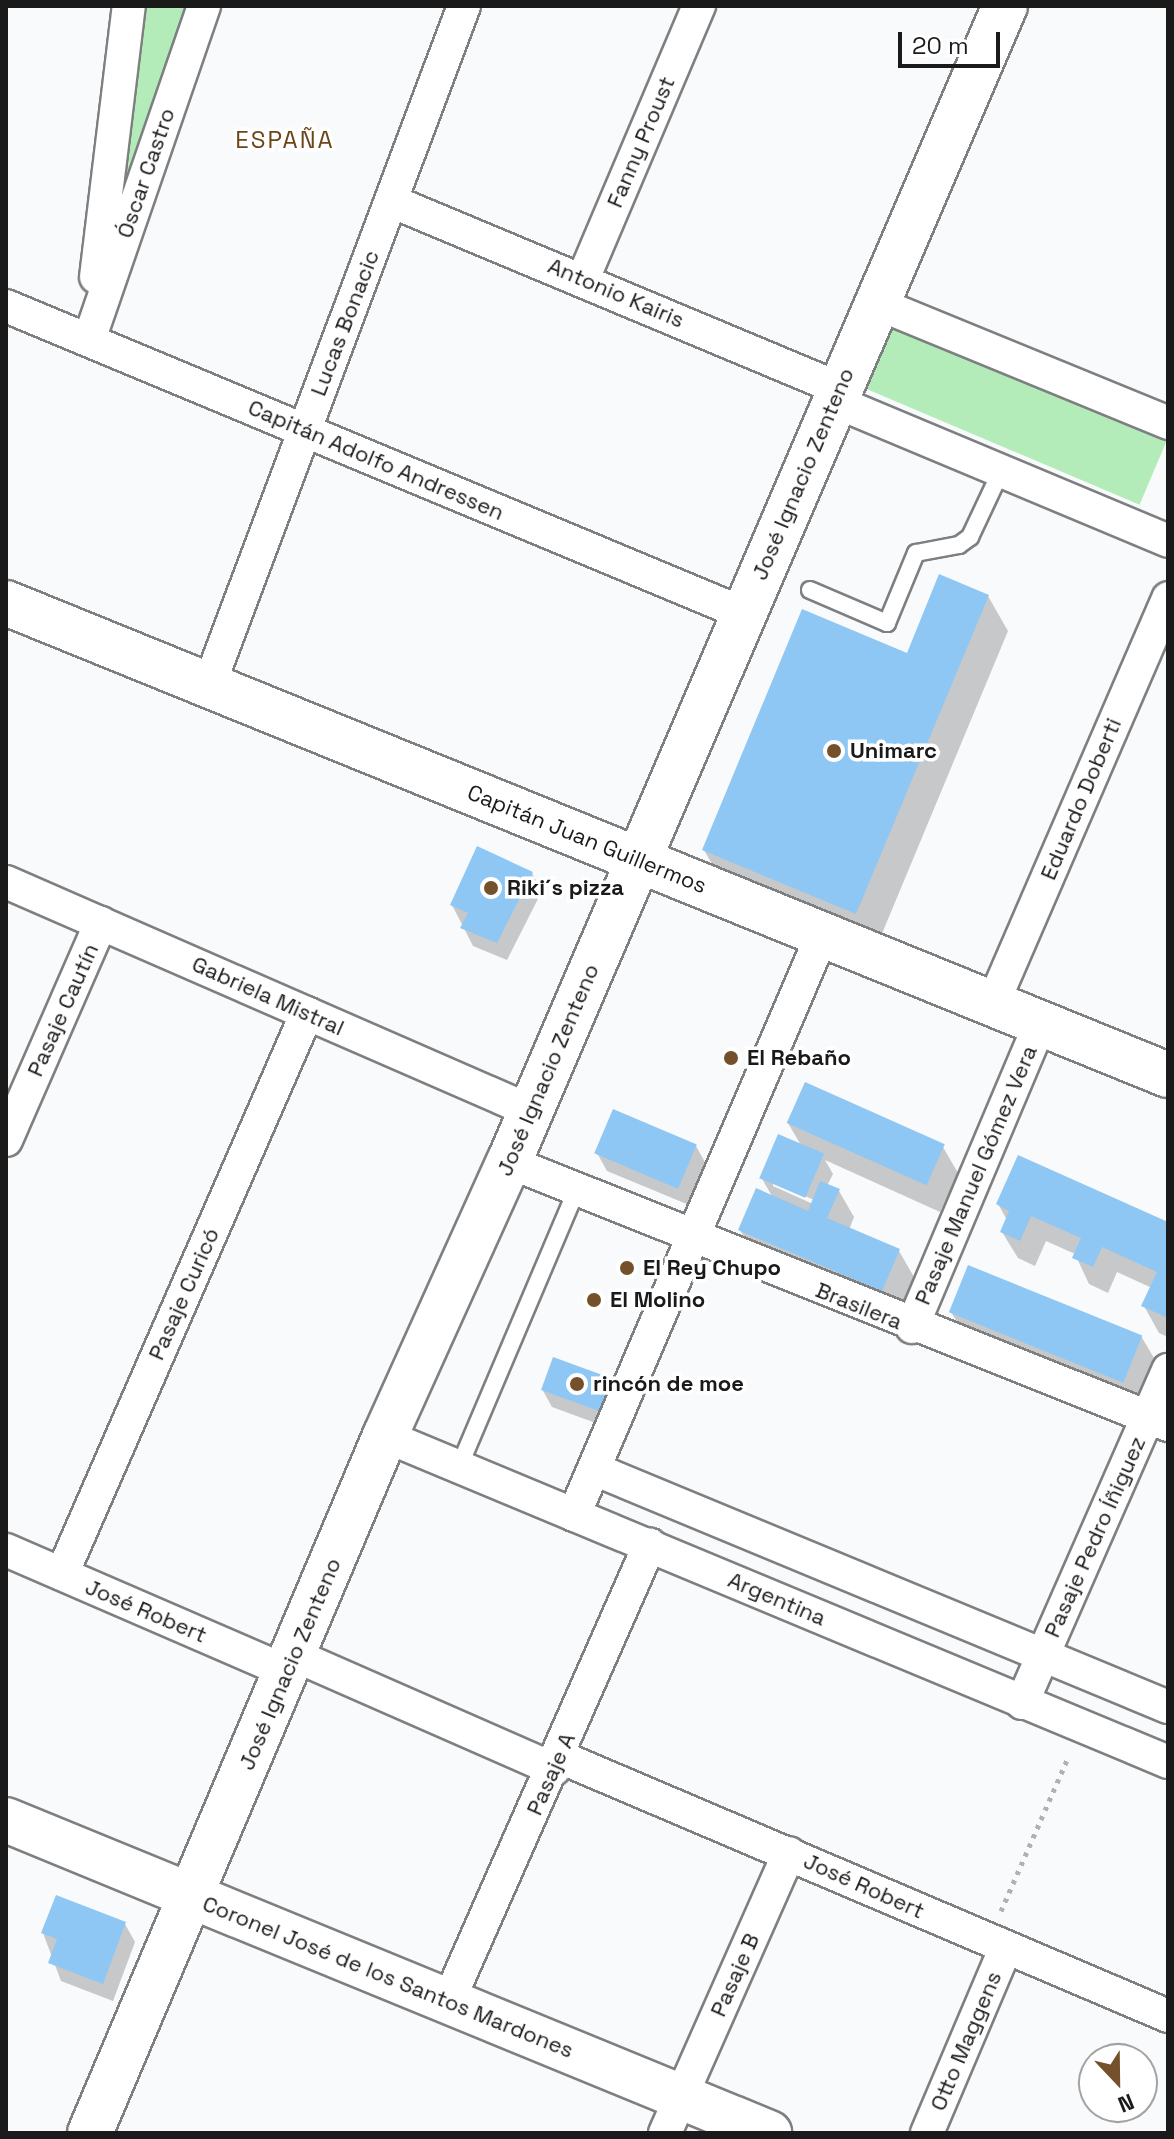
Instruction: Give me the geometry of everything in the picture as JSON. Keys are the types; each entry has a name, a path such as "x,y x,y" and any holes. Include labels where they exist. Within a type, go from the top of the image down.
{"street":[{"path":"89,340 129,6"},
{"name":"Óscar Castro","path":"89,340 204,6"},
{"name":"Lucas Bonacic","path":"209,685 464,6"},
{"name":"Fanny Proust","path":"583,279 699,6"},
{"name":"José Ignacio Zenteno","path":"90,2133 385,1436 509,1162 1005,6"},
{"name":"Antonio Kairis","path":"391,201 583,279 1001,471 1168,541"},
{"path":"876,303 1168,423"},
{"name":"Capitán Adolfo Andressen","path":"6,306 745,614"},
{"name":"Eduardo Doberti","path":"994,1001 1168,598"},
{"name":"Capitán Juan Guillermos","path":"6,603 822,935 994,1001 1168,1075"},
{"name":"Gabriela Mistral","path":"6,882 531,1111"},
{"name":"Pasaje Cautín","path":"6,1140 101,923"},
{"path":"574,1515 822,935"},
{"name":"Pasaje Curicó","path":"62,1574 307,1013"},
{"name":"Pasaje Manuel Gómez Vera","path":"912,1327 1041,1022"},
{"name":"Brasilera","path":"509,1162 691,1239 1158,1422"},
{"name":"Pasaje Pedro Íñiguez","path":"1022,1703 1158,1422 1168,1370"},
{"name":"Argentina","path":"385,1436 1168,1762"},
{"path":"594,1469 1168,1707"},
{"name":"Pasaje A","path":"448,2002 557,1763 650,1545"},
{"name":"José Robert","path":"6,1550 290,1663 789,1853 996,1945 1168,2016"},
{"name":"Coronel José de los Santos Mardones","path":"6,1820 448,2002 673,2115 769,2133"},
{"name":"Pasaje B","path":"673,2115 789,1853"},
{"name":"Otto Maggens","path":"927,2133 996,1945"}],"lane":[{"path":"810,590 887,623 916,553 959,545 970,537 1001,471"},
{"path":"459,1467 576,1191"}],"path":[{"path":"996,1945 1081,1726"}],"green space":[{"path":"144,6 186,6 118,199"},
{"path":"891,320 1168,438 1140,505 862,387"}],"building":[{"name":"Unimarc","path":"939,574 989,595 856,914 702,850 802,609 907,653"},
{"name":"Riki´s pizza","path":"477,846 533,872 497,943 460,928 468,913 450,905"},
{"path":"805,1082 945,1144 926,1185 787,1123"},
{"path":"613,1109 697,1145 678,1189 594,1153"},
{"path":"778,1134 824,1154 805,1198 759,1178"},
{"path":"1018,1155 1168,1222 1168,1318 1141,1306 1157,1272 1102,1247 1093,1267 1072,1258 1081,1238 1031,1216 1020,1241 1000,1232 1009,1211 996,1204"},
{"path":"820,1181 840,1189 827,1218 900,1249 882,1291 738,1230 756,1188 808,1211"},
{"path":"968,1265 1142,1335 1123,1383 949,1312"},
{"name":"rincón de moe","path":"553,1357 614,1379 602,1412 541,1390"},
{"path":"56,1895 126,1922 103,1984 48,1963 57,1939 41,1933"}],"place":[{"name":"Unimarc","path":"834,751"},
{"name":"Riki´s pizza","path":"491,888"},
{"name":"El Rebaño","path":"731,1058"},
{"name":"El Rey Chupo","path":"627,1268"},
{"name":"El Molino","path":"594,1300"},
{"name":"rincón de moe","path":"577,1384"}],"district":[{"name":"ESPAÑA","path":"285,140"}]}
